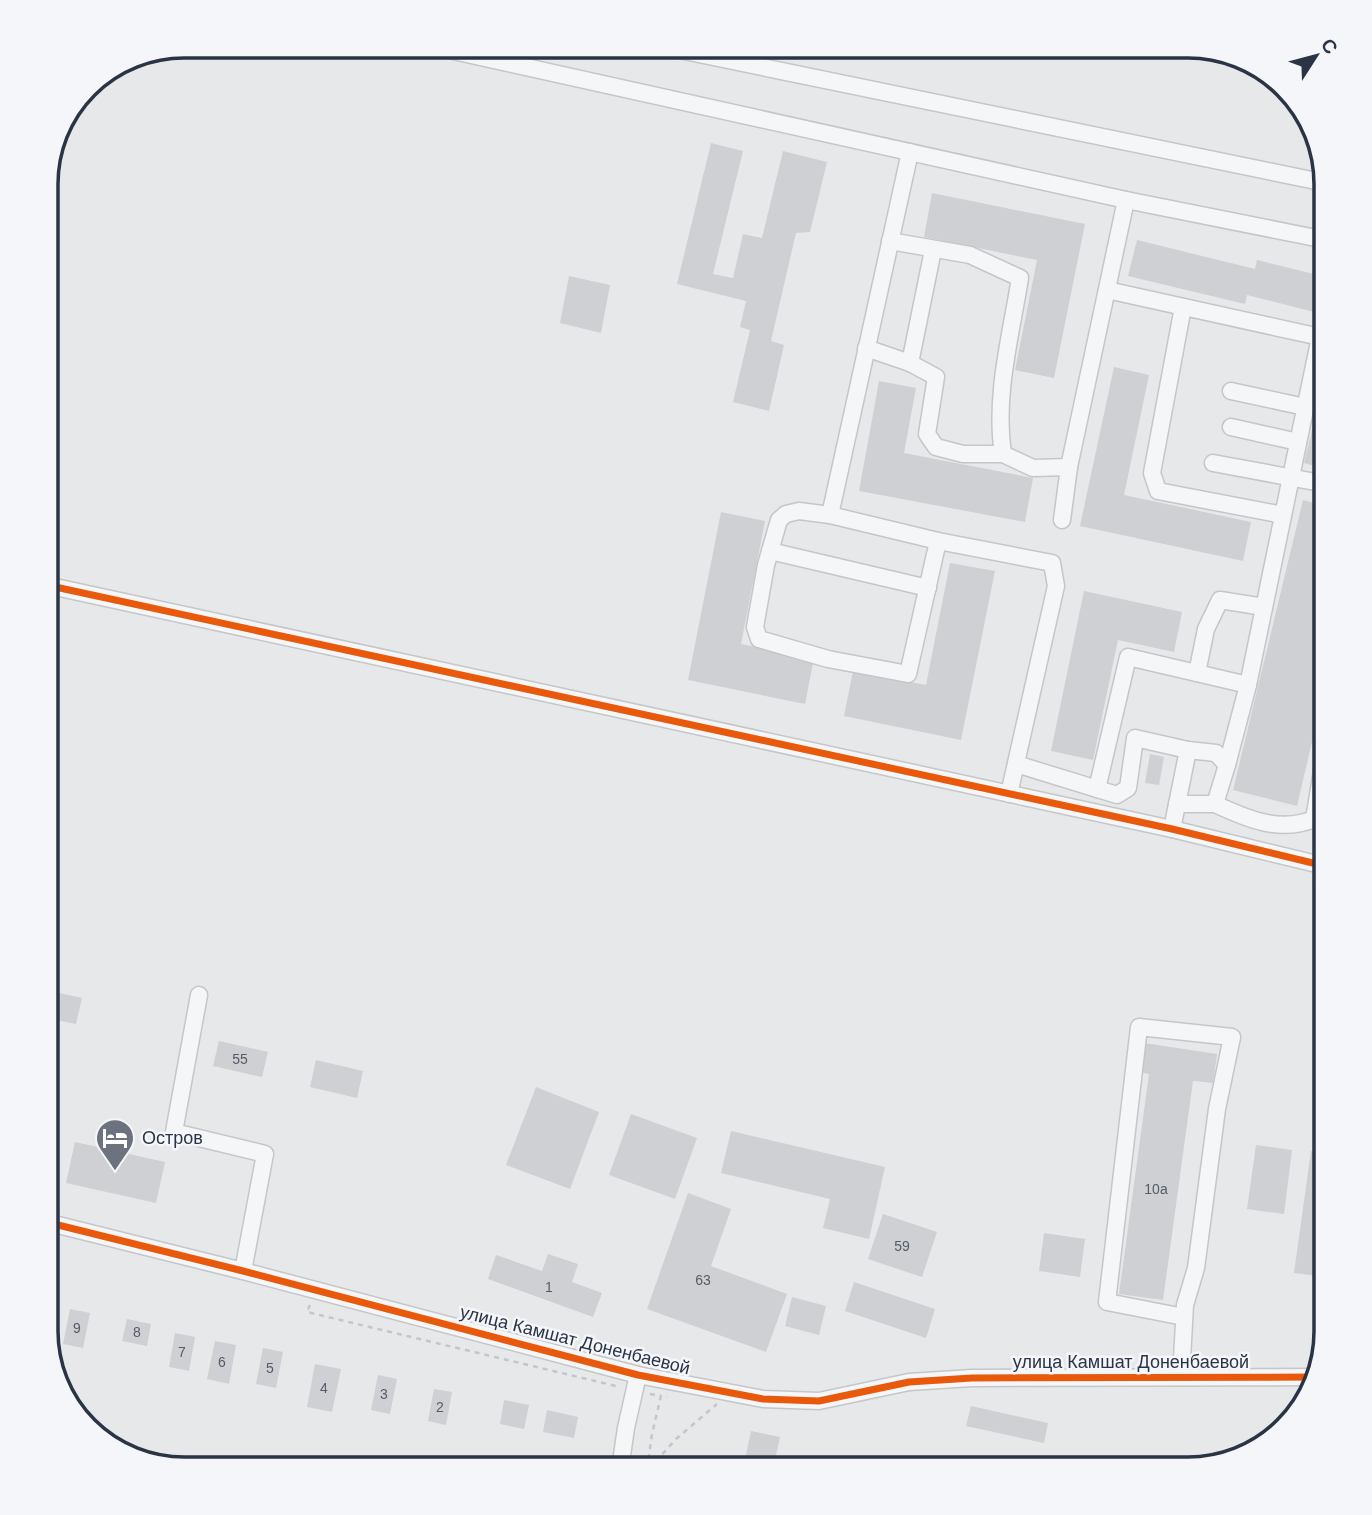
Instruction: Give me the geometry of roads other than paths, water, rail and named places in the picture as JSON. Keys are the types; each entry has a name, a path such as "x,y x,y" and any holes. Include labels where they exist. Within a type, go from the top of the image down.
{"street":[{"path":"485,58 1126,200 1314,238"},
{"path":"718,58 1314,180"},
{"path":"830,514 910,152"},
{"path":"1062,520 1069,467 1126,200"},
{"path":"890,241 970,255 1020,278 1005,371 1000,433 1003,454"},
{"path":"910,363 933,250"},
{"path":"1107,290 1314,336"},
{"path":"1182,307 1152,473 1158,491 1283,515"},
{"path":"866,348 910,363 936,377 926,434 936,447 963,454 1003,454 1033,468 1069,467"},
{"path":"1215,804 1248,685 1314,367"},
{"path":"1231,391 1306,407"},
{"path":"1231,427 1298,442"},
{"path":"1213,463 1314,482"},
{"path":"938,541 908,674 828,659 759,639 755,627 770,551 779,520 786,513 799,511 830,514 938,541 1052,563 1056,586 1009,794"},
{"path":"770,551 928,588"},
{"path":"58,588 1314,862"},
{"path":"1196,673 1206,628 1220,600 1264,607"},
{"path":"1097,789 1128,657 1248,685"},
{"path":"1110,733 1188,750 1216,752 1227,765"},
{"path":"1016,764 1117,795 1128,788 1135,738"},
{"path":"1172,830 1188,750"},
{"path":"1177,804 1215,804 1251,821 1298,825 1314,819"},
{"path":"199,995 174,1132 265,1154 243,1271"},
{"path":"1181,1377 1185,1311 1196,1268 1217,1109 1232,1037 1139,1027 1107,1302 1185,1311"},
{"name":"улица Камшат Доненбаевой","path":"58,1225 314,1289 636,1383 764,1399 819,1401 909,1382 960,1379 1306,1377"},
{"path":"622,1457 636,1383"}],"place":[{"name":"Остров","path":"115,1172"}]}
